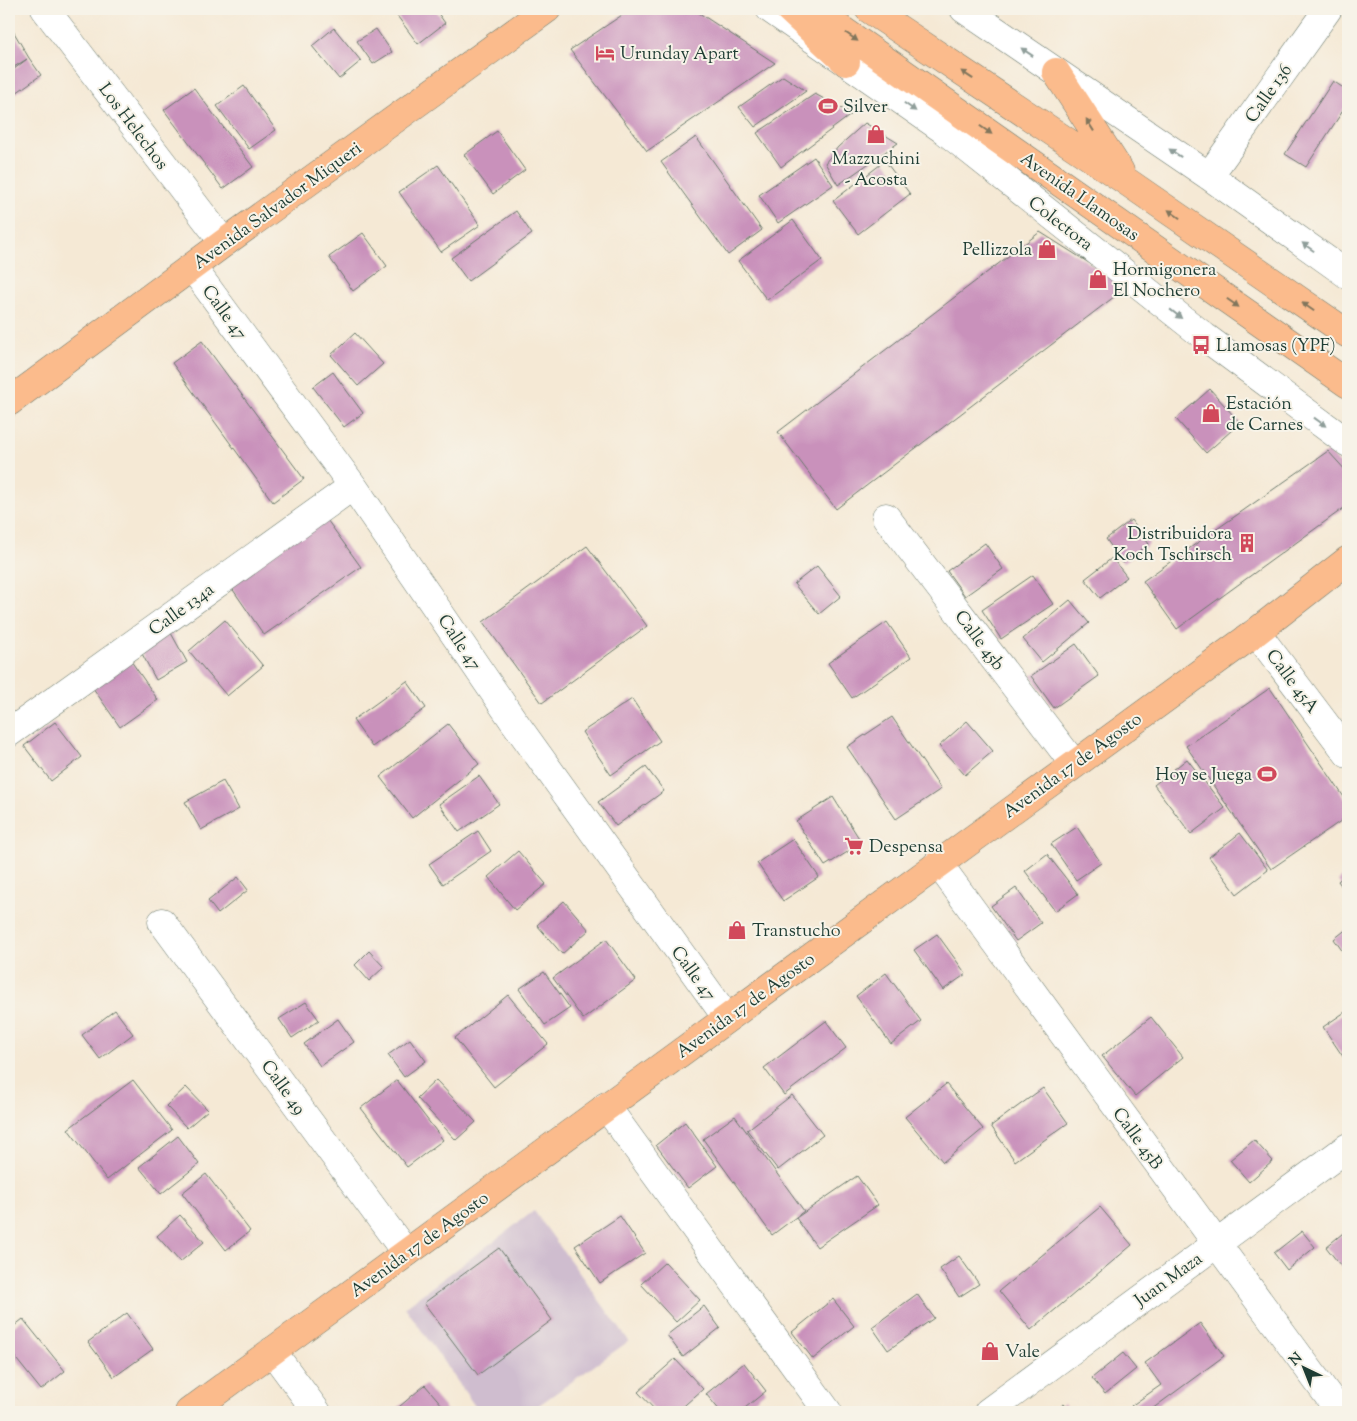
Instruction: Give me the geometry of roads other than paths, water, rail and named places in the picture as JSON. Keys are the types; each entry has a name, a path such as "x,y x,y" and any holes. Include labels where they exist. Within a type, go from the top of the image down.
{"main road":[{"name":"Avenida Salvador Miqueri","path":"9,402 224,243 547,9"},
{"path":"789,9 846,62"},
{"name":"Avenida Llamosas","path":"812,9 1348,384"},
{"name":"Avenida Llamosas","path":"868,9 1126,181 1348,334"},
{"path":"1056,72 1126,181"},
{"name":"Avenida 17 de Agosto","path":"190,1412 1256,632 1348,560"}],"street":[{"name":"Los Helechos","path":"45,9 224,243"},
{"name":"Colectora","path":"770,9 944,130 1205,337 1348,443"},
{"path":"964,9 1209,176 1348,275"},
{"name":"Calle 136","path":"1209,176 1328,9"},
{"name":"Calle 47","path":"192,267 354,486 513,720 727,1018"},
{"name":"Calle 134a","path":"9,733 354,486"},
{"name":"Calle 45b","path":"886,517 1074,764"},
{"name":"Calle 45A","path":"1256,632 1348,754"},
{"name":"Calle 45B","path":"938,863 1340,1412"},
{"name":"Calle 49","path":"162,922 406,1253"},
{"path":"606,1106 828,1412"},
{"name":"Juan Maza","path":"988,1412 1348,1147"},
{"path":"272,1351 316,1412"}],"place":[{"name":"Urunday Apart","path":"605,53"},
{"name":"Silver","path":"828,106"},
{"name":"Mazzuchini - Acosta","path":"876,134"},
{"name":"Pellizzola","path":"1047,249"},
{"name":"Hormigonera El Nochero","path":"1098,279"},
{"name":"Llamosas (YPF)","path":"1201,345"},
{"name":"Estación de Carnes","path":"1211,413"},
{"name":"Distribuidora Koch Tschirsch","path":"1247,543"},
{"name":"Hoy se Juega","path":"1267,774"},
{"name":"Despensa","path":"854,846"},
{"name":"Transtucho","path":"737,930"},
{"name":"Vale","path":"990,1351"}]}
